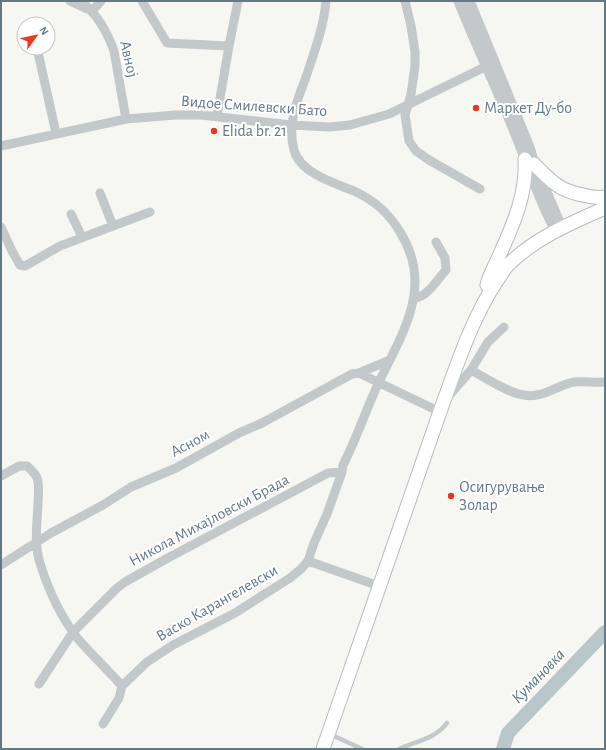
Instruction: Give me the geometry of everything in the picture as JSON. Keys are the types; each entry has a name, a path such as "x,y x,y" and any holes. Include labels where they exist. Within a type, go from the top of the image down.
{"main road":[{"path":"485,298 487,283 515,219 524,192 526,175 530,161 559,188 590,197 605,197"},
{"path":"323,749 441,407 485,298 507,266 521,253 536,242 559,229 605,208"}],"street":[{"name":"Авној","path":"70,1 92,11"},
{"name":"Авној","path":"82,1 102,23 114,51 126,119"},
{"path":"92,11 101,1"},
{"path":"142,1 167,43 229,46"},
{"path":"217,116 238,1"},
{"path":"326,1 316,42 296,101 291,125 294,150 301,164 311,172 359,194 375,203 388,215 405,240 412,257 416,284 415,298 403,333 379,382 343,465 342,472"},
{"path":"405,1 411,26 415,66 411,94 405,115 409,141 416,150 429,160 480,189"},
{"path":"460,1 490,65 559,229"},
{"path":"469,1 490,65"},
{"path":"39,56 56,133"},
{"name":"Видое Смилевски Бато","path":"1,146 126,119 176,115 217,116 291,125 330,127 350,125 389,114 490,65"},
{"path":"100,193 113,226"},
{"path":"1,227 20,265 25,266 60,246 150,212"},
{"path":"71,214 82,237"},
{"path":"415,298 420,298 446,270 445,258 436,242"},
{"path":"359,373 441,407 471,370 488,342 504,328"},
{"name":"Асном","path":"1,565 36,542 103,505 131,487 176,468 352,374 359,373 390,360"},
{"path":"471,370 495,383 523,395 533,396 573,382 605,382"},
{"path":"1,476 19,466 27,466 38,480 36,542 40,562 54,599 73,632 122,686 119,698 104,724"},
{"name":"Васко Карангелевски","path":"122,686 147,662 173,645 235,613 290,578 301,569 308,561 342,472"},
{"name":"Никола Михајловски Брада","path":"39,684 73,632 125,582 328,473 342,472"},
{"path":"308,561 379,586"}],"lane":[{"path":"399,749 429,738 442,731 447,723"},
{"path":"328,733 362,749"}],"waterway":[{"name":"Кумановка","path":"503,749 508,733 605,632"}],"place":[{"name":"Маркет Ду-бо","path":"476,108"},
{"name":"Elida br. 21","path":"214,131"},
{"name":"Осигурување Золар","path":"451,496"}]}
